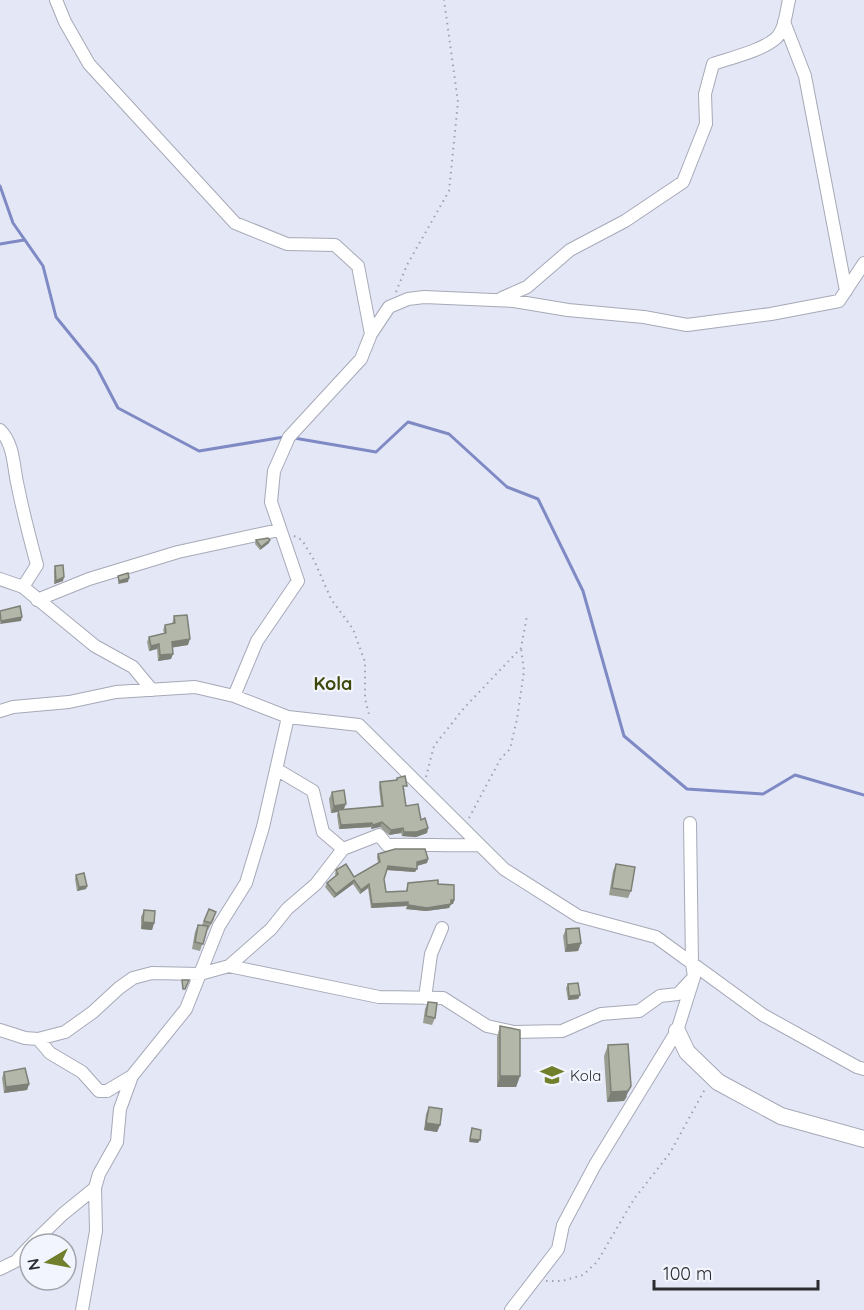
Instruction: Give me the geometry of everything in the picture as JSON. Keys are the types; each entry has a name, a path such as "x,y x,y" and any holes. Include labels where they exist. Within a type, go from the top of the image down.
{"street":[{"path":"56,0 65,22 89,64 235,223 286,244 335,245 358,266 371,334"},
{"path":"496,300 527,287 570,250 626,221 683,182 706,124 705,94 713,64 748,53 776,39 784,22 789,0"},
{"path":"784,22 804,76 846,291"},
{"path":"234,696 257,641 298,581 271,502 274,471 289,437 361,359 371,334 389,307 408,299 424,297 496,300 644,317 687,325 771,314 839,300 864,263"},
{"path":"0,430 11,449 17,486 37,565 23,587"},
{"path":"37,600 89,579 178,552 279,530"},
{"path":"0,579 23,587 95,646 133,667 152,690"},
{"path":"0,711 13,707 69,702 116,692 195,687 234,696 288,717 359,725 504,869 578,916 656,937 763,1015 864,1069"},
{"path":"82,1310 96,1231 95,1188 99,1174 117,1142 120,1109 132,1076 186,1009 219,926 246,883 263,827 288,717"},
{"path":"276,769 313,791 323,832 343,849"},
{"path":"511,1310 558,1249 563,1225 594,1165 678,1031 694,977 690,823"},
{"path":"0,1030 25,1038 38,1039 65,1032 133,978 152,973 200,974 229,966 271,929 287,909 316,884 343,849 379,835 387,844 479,845"},
{"path":"424,998 431,954 442,928"},
{"path":"229,966 379,997 442,998 487,1026 514,1032 562,1031 601,1014 639,1011 660,996 678,994 694,977"},
{"path":"678,1031 687,1052 718,1082 781,1116 864,1139"},
{"path":"38,1039 50,1053 82,1072 99,1091 107,1090 132,1076"},
{"path":"44,1232 95,1188"},
{"path":"0,1269 18,1258"}],"path":[{"path":"389,307 407,265 449,191 458,102 444,0"},
{"path":"279,530 302,540 331,599 353,629 365,662 365,699 370,720"},
{"path":"463,828 501,758 510,749 524,671 520,648 527,616"},
{"path":"423,789 434,746 464,708 520,648"},
{"path":"534,1282 562,1281 583,1275 597,1262 634,1199 670,1153 712,1077"}],"building":[{"path":"268,538 270,540 261,547 256,540"},
{"path":"63,565 64,577 56,581 55,566"},
{"path":"128,573 129,578 119,581 118,576"},
{"path":"20,606 22,617 1,621 0,611"},
{"path":"187,615 190,639 172,642 173,654 160,655 159,644 151,646 149,637 166,633 165,625 175,623 174,616"},
{"path":"405,776 407,786 403,786 406,806 418,804 421,820 425,818 428,828 417,832 404,832 403,828 391,830 382,822 373,825 372,823 341,825 338,810 383,806 380,782 397,780"},
{"path":"344,790 346,804 334,806 332,792"},
{"path":"395,849 425,849 428,859 417,862 417,869 388,866 384,879 386,892 407,891 408,883 438,880 438,884 454,885 454,900 451,900 451,904 427,908 408,905 408,902 372,904 369,884 361,890 354,880 336,894 327,883 338,874 336,870 346,864 354,877 380,862 378,854"},
{"path":"616,864 635,867 631,891 612,888"},
{"path":"84,873 87,886 79,887 76,875"},
{"path":"209,909 216,912 211,923 204,921"},
{"path":"144,910 155,911 154,923 143,922"},
{"path":"198,925 208,926 203,944 195,942"},
{"path":"579,928 581,943 567,945 566,929"},
{"path":"182,980 189,980 185,989 183,989"},
{"path":"578,983 580,995 569,996 568,984"},
{"path":"428,1002 437,1003 435,1018 426,1016"},
{"path":"500,1026 520,1030 520,1076 500,1076"},
{"path":"628,1044 631,1086 628,1091 611,1092 608,1045"},
{"path":"25,1068 29,1084 6,1087 4,1072"},
{"path":"429,1107 442,1109 440,1125 426,1123"},
{"path":"472,1128 481,1130 480,1140 470,1139"}],"waterway":[{"path":"0,186 13,223 43,266 56,317 96,366 118,408 199,451 284,437"},
{"path":"0,244 24,240"},
{"path":"294,438 376,452 408,422 449,434 507,487 538,499 583,591 624,736 687,789 763,794 795,775 864,795"}],"place":[{"name":"Kola","path":"552,1075"}],"district":[{"name":"Kola","path":"333,683"}]}
